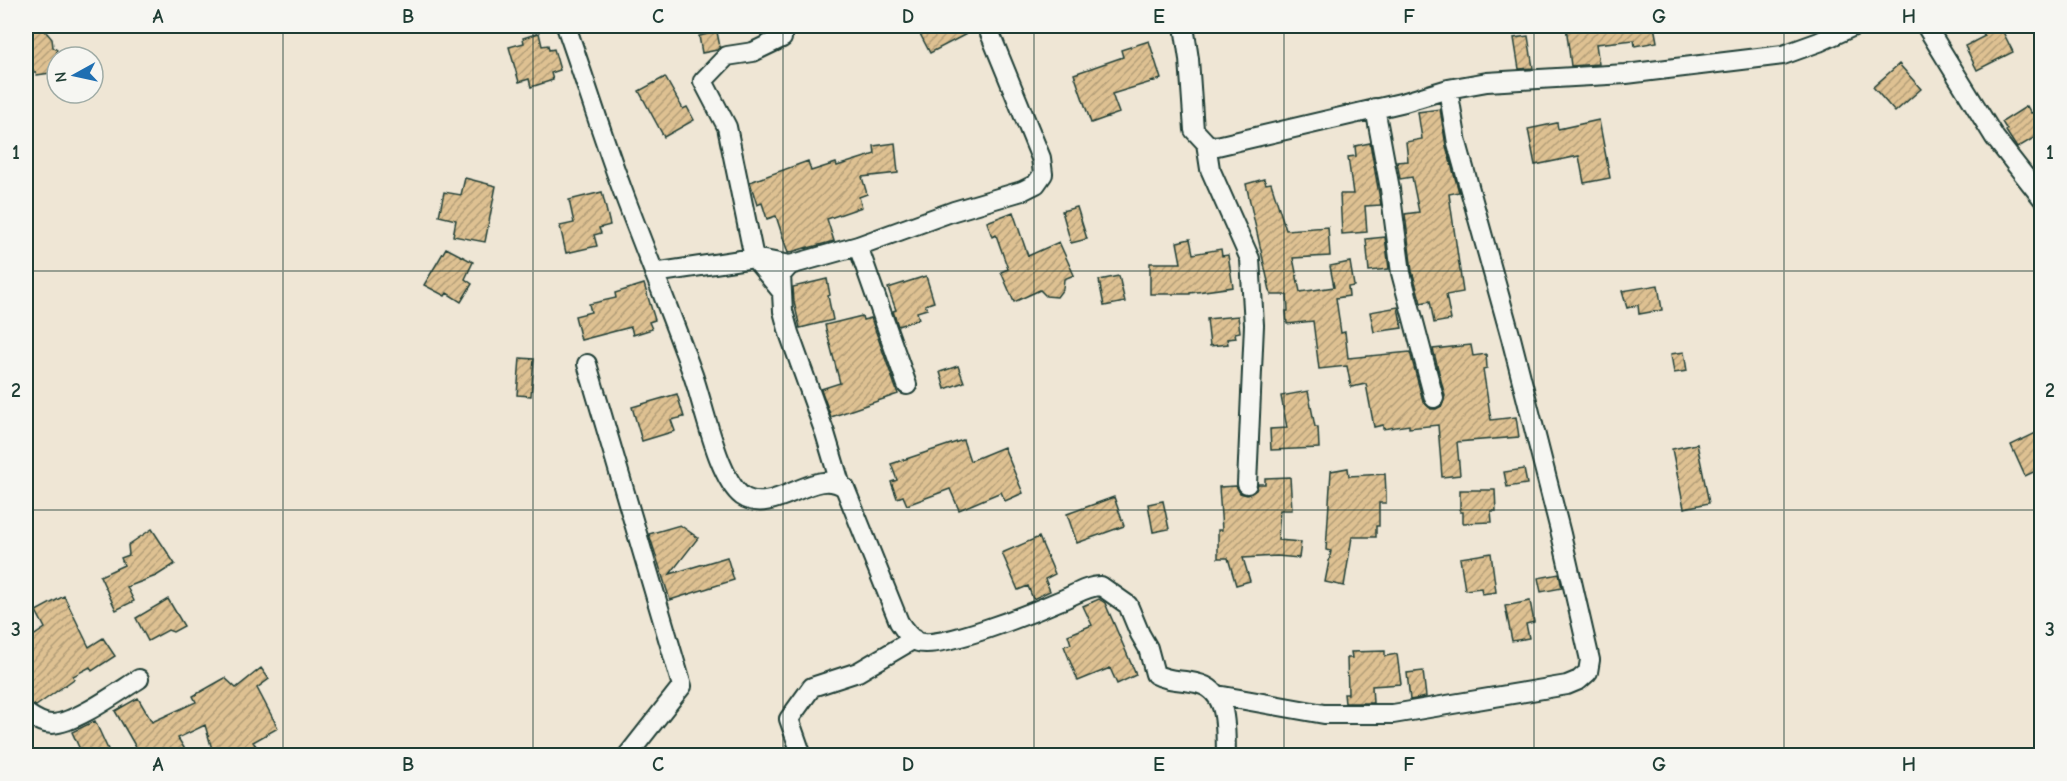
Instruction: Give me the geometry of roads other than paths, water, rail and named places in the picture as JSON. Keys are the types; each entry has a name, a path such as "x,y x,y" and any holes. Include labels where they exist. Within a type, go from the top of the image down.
{"street":[{"path":"566,26 622,188 693,376 728,480 743,496 759,501 779,498 824,482 840,483"},
{"path":"781,26 782,38 753,52 727,56 703,81 726,127 754,258 782,292"},
{"path":"654,273 754,258 790,265 858,246 1022,191 1036,184 1043,174 1041,158 1032,131 987,26"},
{"path":"1184,26 1189,59 1194,130 1206,143 1217,146 1448,89 1487,82 1626,74 1784,55 1854,26"},
{"path":"1926,26 1995,138 2042,198"},
{"path":"1217,694 1324,714 1394,714 1567,685 1579,680 1588,672 1590,660 1561,534 1511,338 1457,143 1448,89"},
{"path":"1376,108 1401,273 1434,398"},
{"path":"1206,143 1210,168 1250,259 1254,325 1247,484"},
{"path":"858,246 907,385"},
{"path":"790,265 781,275 783,311 789,333 825,433 840,483 846,488 873,560 906,633 926,643 969,634 1058,602 1082,590 1101,586 1128,605 1148,648 1155,674 1166,680 1198,683 1210,687 1217,694 1223,705 1226,756"},
{"path":"587,364 682,686 627,756"},
{"path":"802,756 789,719 812,687 858,672 914,639"},
{"path":"26,713 38,721 52,724 67,720 96,707 139,679"}]}
